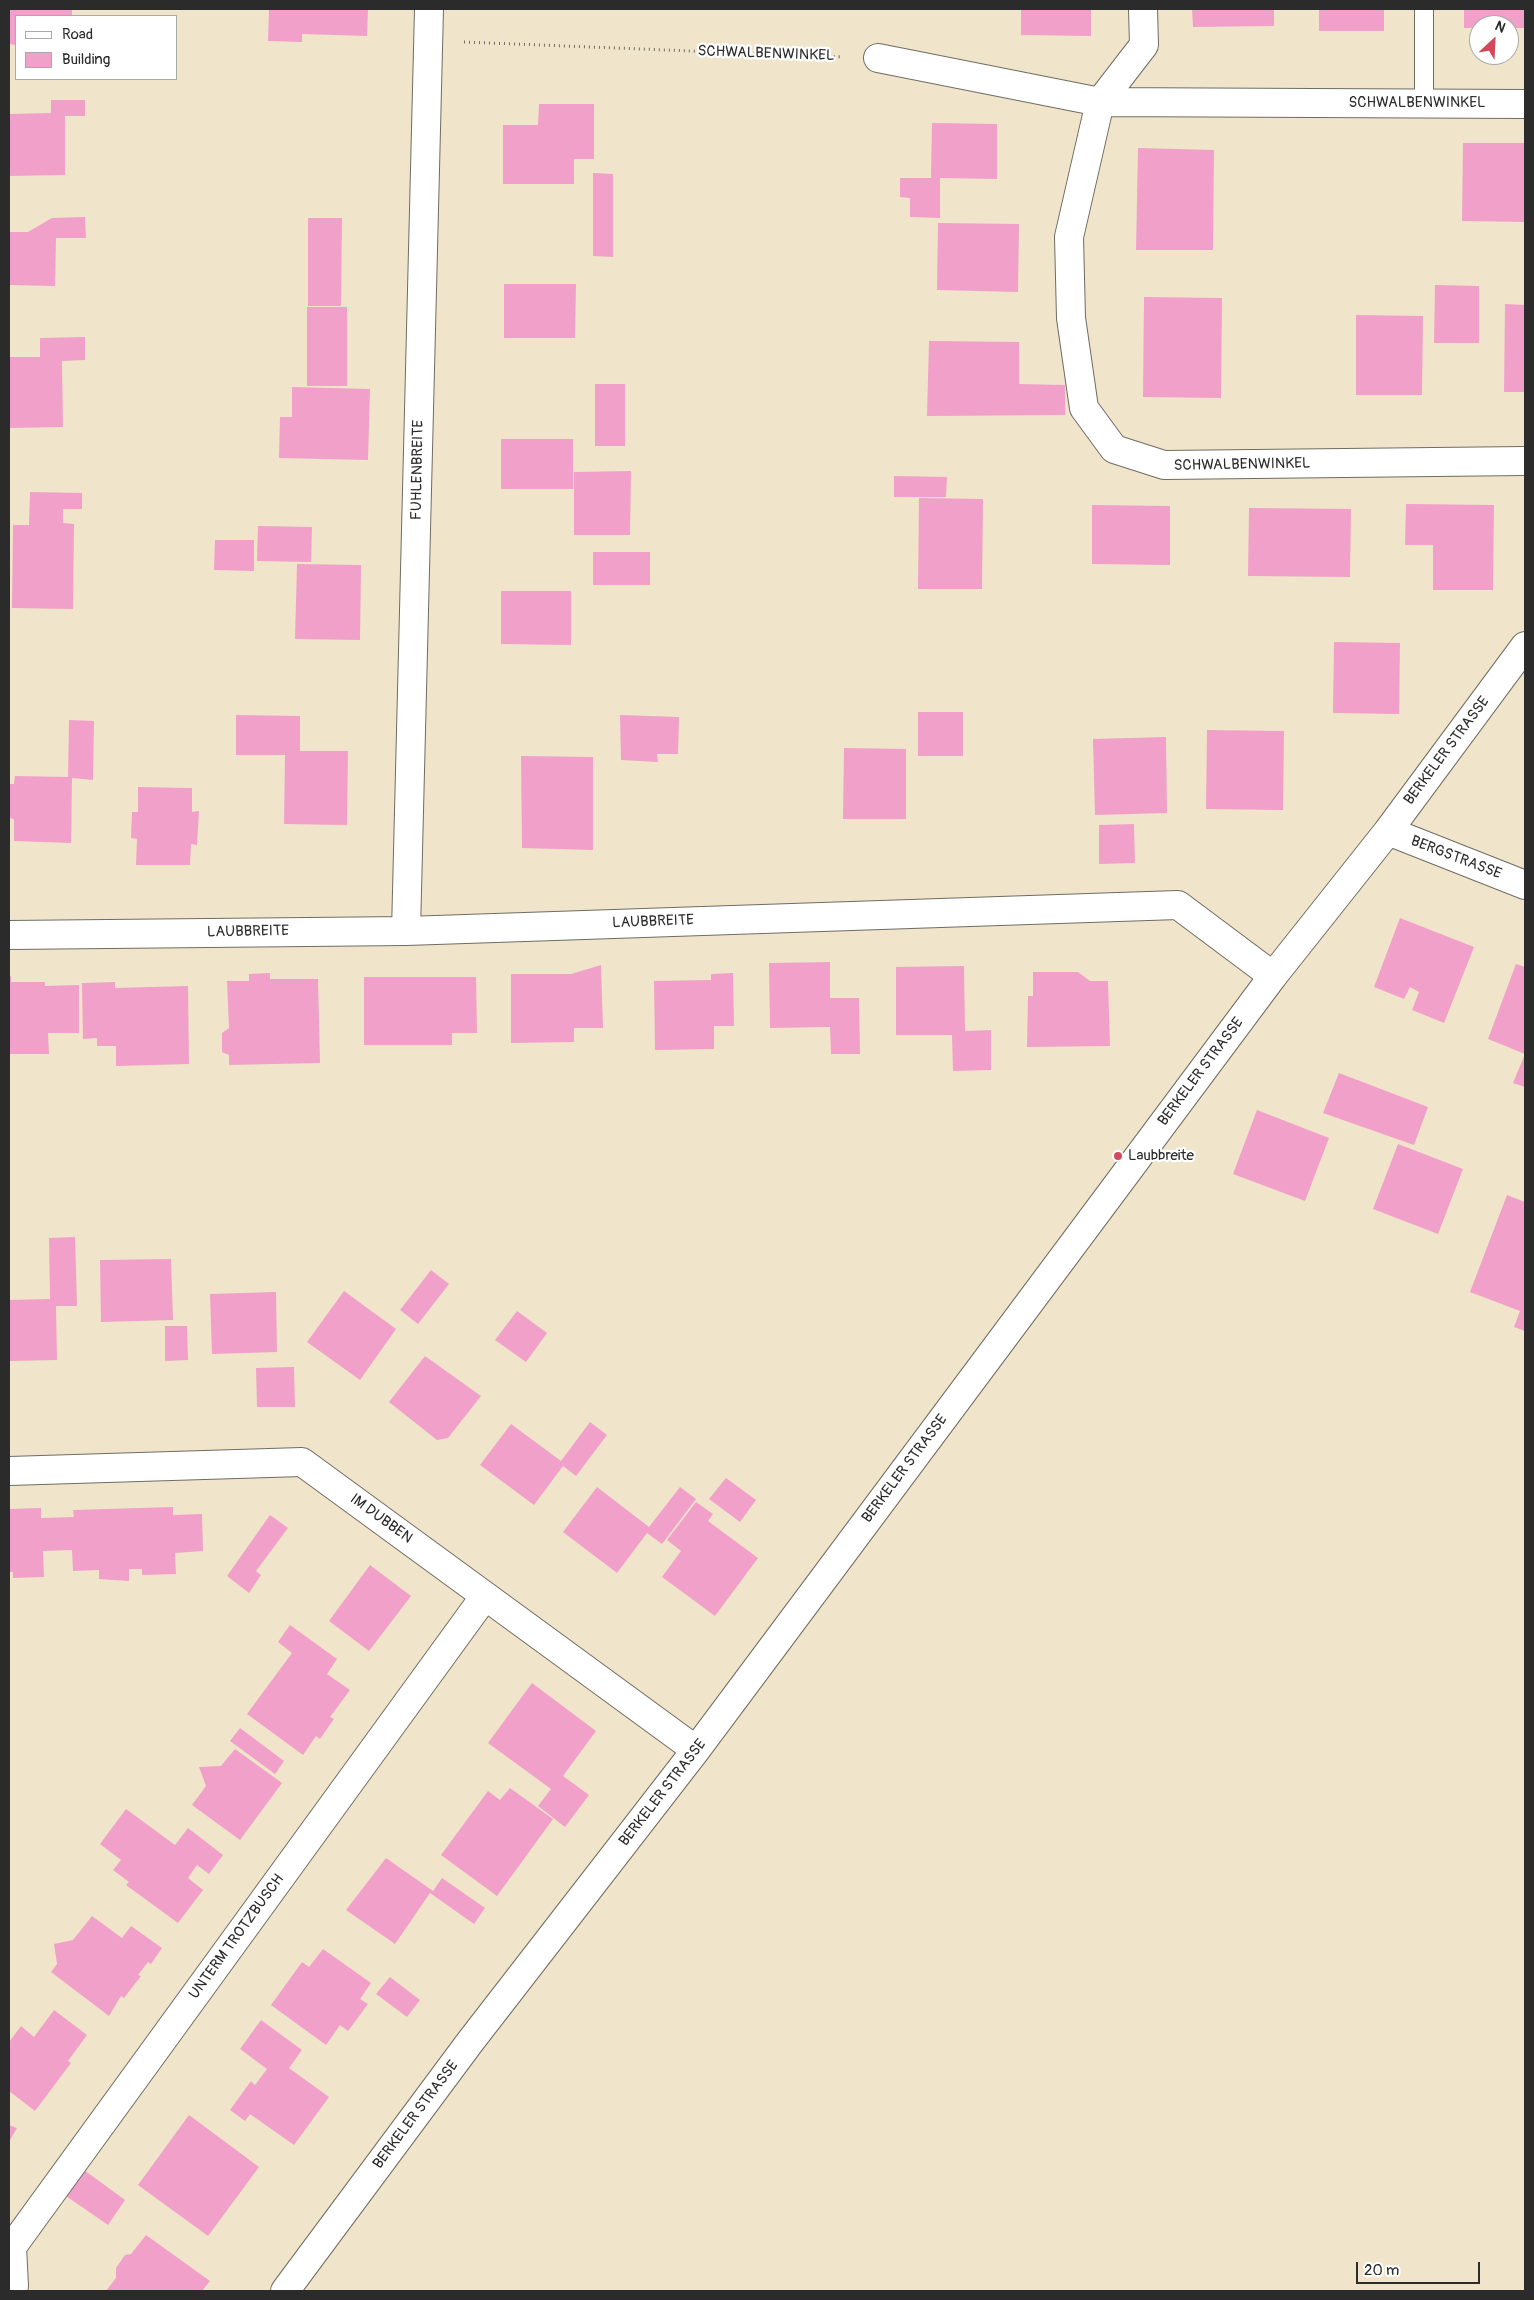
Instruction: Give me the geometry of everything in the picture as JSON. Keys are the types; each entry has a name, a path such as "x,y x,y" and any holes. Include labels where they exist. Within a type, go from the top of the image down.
{"street":[{"name":"FUHLENBREITE","path":"406,931 429,9"},
{"path":"1100,102 1144,44 1143,9"},
{"name":"SCHWALBENWINKEL","path":"878,58 1100,102 1525,104"},
{"name":"SCHWALBENWINKEL","path":"1100,102 1069,237 1071,318 1084,408 1114,449 1164,465 1525,461"},
{"name":"BERKELER STRASSE","path":"285,2291 470,2042 696,1750 1273,976 1388,830 1525,646"},
{"name":"BERGSTRASSE","path":"1388,830 1525,885"},
{"name":"LAUBBREITE","path":"9,935 406,931 1178,905 1273,976"},
{"name":"IM DUBBEN","path":"9,1470 302,1462 696,1750"},
{"name":"UNTERM TROTZBUSCH","path":"14,2286 12,2247 485,1596"}],"lane":[{"path":"1424,9 1424,104"}],"path":[{"name":"SCHWALBENWINKEL","path":"429,40 878,58"}],"building":[{"path":"9,9 72,9 72,15 15,15 15,45 9,44"},
{"path":"269,9 368,9 367,36 302,34 302,42 268,41"},
{"path":"1021,9 1091,9 1091,36 1021,35"},
{"path":"1192,9 1274,9 1274,26 1193,27"},
{"path":"1319,9 1384,9 1384,31 1319,31"},
{"path":"1464,9 1525,9 1525,28 1519,28 1519,15 1469,15 1469,28 1464,28"},
{"path":"51,100 85,100 85,116 65,116 65,175 9,176 9,114 51,113"},
{"path":"539,104 594,104 594,159 574,159 574,184 503,184 503,125 538,125"},
{"path":"932,123 997,124 997,179 940,178 940,218 910,217 910,198 900,197 900,178 931,178"},
{"path":"1463,143 1525,143 1525,222 1462,221"},
{"path":"1138,148 1214,150 1213,250 1136,250"},
{"path":"593,173 613,174 613,257 593,256"},
{"path":"85,217 86,238 56,238 55,286 9,285 9,232 28,232 52,218"},
{"path":"308,218 342,218 341,306 308,306"},
{"path":"938,223 1019,224 1018,292 937,290"},
{"path":"504,284 576,284 575,338 504,338"},
{"path":"1435,285 1479,286 1479,343 1434,343"},
{"path":"1144,297 1222,298 1221,398 1143,397"},
{"path":"1505,304 1525,305 1525,392 1504,392"},
{"path":"307,307 347,307 347,386 307,386"},
{"path":"1356,315 1423,316 1422,395 1356,395"},
{"path":"85,337 85,360 62,361 63,427 9,428 9,357 40,357 40,338"},
{"path":"929,341 1019,342 1019,384 1065,385 1065,415 927,416"},
{"path":"595,384 625,384 625,446 595,446"},
{"path":"292,387 370,389 368,460 279,458 280,417 292,417"},
{"path":"501,439 573,439 573,489 501,489"},
{"path":"631,471 630,535 574,535 574,472"},
{"path":"894,476 947,477 946,497 894,497"},
{"path":"30,492 82,493 82,509 63,509 63,523 74,524 73,609 12,608 13,525 29,525"},
{"path":"919,498 983,499 982,589 918,589"},
{"path":"1406,504 1494,505 1493,590 1433,590 1433,545 1405,545"},
{"path":"1092,505 1170,506 1170,565 1092,564"},
{"path":"1249,508 1351,509 1350,577 1248,576"},
{"path":"258,526 312,527 311,562 257,561"},
{"path":"215,540 254,540 254,571 214,570"},
{"path":"593,552 650,552 650,585 593,585"},
{"path":"297,564 361,565 360,640 295,639"},
{"path":"501,591 571,591 571,645 501,644"},
{"path":"1334,642 1400,643 1399,714 1333,713"},
{"path":"918,712 963,712 963,756 918,756"},
{"path":"236,715 300,716 300,751 348,751 347,825 284,824 285,755 236,755"},
{"path":"620,715 679,717 678,754 657,754 658,762 621,760"},
{"path":"69,720 94,721 93,780 72,778 71,843 14,841 14,819 9,818 9,784 14,784 15,776 68,777"},
{"path":"1207,730 1284,731 1283,810 1206,809"},
{"path":"1166,737 1167,813 1095,815 1093,739"},
{"path":"844,748 906,749 906,819 843,819"},
{"path":"521,756 593,757 593,850 522,848"},
{"path":"138,787 192,788 192,812 199,811 197,845 191,844 190,865 136,865 137,839 131,838 132,812 138,812"},
{"path":"1134,824 1135,863 1099,864 1099,825"},
{"path":"1400,918 1474,947 1444,1023 1412,1010 1419,992 1410,987 1404,999 1374,987"},
{"path":"830,962 830,998 859,998 860,1054 831,1054 830,1027 770,1028 769,963"},
{"path":"1516,964 1525,967 1525,1054 1488,1039"},
{"path":"601,965 603,1028 574,1028 574,1042 511,1043 511,974 571,974"},
{"path":"964,966 965,1031 991,1030 991,1070 953,1071 952,1035 896,1035 896,967"},
{"path":"1033,972 1078,972 1090,981 1108,981 1110,1046 1027,1047 1028,996 1033,996"},
{"path":"270,973 270,979 318,979 320,1063 229,1065 229,1055 222,1052 222,1033 229,1028 227,981 249,981 249,974"},
{"path":"733,973 734,1026 714,1026 714,1049 655,1050 654,981 711,980 711,974"},
{"path":"9,976 11,976 11,982 45,982 45,986 79,985 79,1033 48,1033 49,1054 9,1054"},
{"path":"364,977 476,977 477,1033 452,1033 452,1045 364,1045"},
{"path":"115,982 115,988 188,986 189,1064 116,1066 116,1046 97,1046 97,1038 83,1039 82,983"},
{"path":"1525,1054 1525,1087 1513,1083"},
{"path":"1339,1073 1428,1107 1414,1145 1323,1113"},
{"path":"1257,1110 1329,1138 1305,1201 1233,1174"},
{"path":"1398,1144 1463,1169 1438,1234 1373,1209"},
{"path":"1507,1195 1525,1202 1525,1331 1514,1327 1520,1311 1470,1292"},
{"path":"75,1237 77,1306 56,1306 57,1360 9,1361 9,1300 50,1299 49,1238"},
{"path":"171,1259 173,1320 101,1322 100,1260"},
{"path":"431,1270 449,1284 418,1324 400,1310"},
{"path":"344,1291 396,1329 360,1380 307,1342"},
{"path":"276,1292 277,1352 212,1354 210,1294"},
{"path":"517,1311 547,1333 526,1362 495,1340"},
{"path":"165,1326 187,1326 188,1360 165,1361"},
{"path":"425,1356 481,1396 448,1438 437,1440 389,1402"},
{"path":"294,1367 295,1407 257,1407 256,1368"},
{"path":"590,1422 607,1435 576,1476 563,1466 534,1505 480,1465 511,1424 561,1461"},
{"path":"726,1478 756,1500 740,1522 709,1499"},
{"path":"597,1487 649,1527 680,1487 696,1499 662,1544 647,1533 617,1573 563,1532"},
{"path":"696,1502 713,1514 708,1521 758,1558 715,1616 662,1577 681,1551 667,1540"},
{"path":"173,1507 173,1515 202,1514 203,1551 175,1553 176,1574 142,1575 142,1569 129,1569 129,1581 99,1579 99,1570 73,1571 72,1550 43,1551 44,1577 13,1578 13,1572 9,1572 9,1509 41,1508 41,1518 74,1517 73,1510"},
{"path":"270,1515 288,1528 256,1571 261,1575 249,1593 227,1576"},
{"path":"370,1565 411,1596 369,1651 329,1621"},
{"path":"290,1625 337,1659 327,1674 350,1690 330,1717 334,1719 320,1739 316,1736 303,1755 247,1714 292,1653 278,1642"},
{"path":"532,1683 596,1731 563,1776 589,1795 565,1827 538,1806 551,1789 488,1743"},
{"path":"240,1728 284,1761 275,1774 230,1741"},
{"path":"235,1749 282,1783 240,1840 192,1805 206,1786 199,1767 221,1766"},
{"path":"510,1788 553,1819 497,1896 441,1855 488,1791 500,1800"},
{"path":"126,1809 175,1845 188,1828 223,1855 209,1874 197,1865 188,1878 203,1890 178,1923 126,1885 129,1882 113,1870 121,1860 100,1844"},
{"path":"386,1858 433,1891 442,1878 485,1908 474,1924 430,1893 395,1944 346,1910"},
{"path":"92,1916 122,1938 131,1926 162,1948 151,1964 148,1962 138,1975 141,1976 124,1998 121,1996 109,2016 51,1972 57,1964 54,1944 73,1940"},
{"path":"323,1949 371,1983 360,1999 368,2004 348,2031 340,2025 326,2045 271,2005 302,1962 309,1967"},
{"path":"390,1977 420,2000 407,2017 376,1994"},
{"path":"54,2010 87,2035 68,2061 71,2063 35,2111 9,2091 9,2042 21,2026 34,2037"},
{"path":"261,2020 302,2050 289,2068 329,2097 294,2145 250,2114 245,2121 230,2110 251,2081 255,2085 267,2069 240,2049"},
{"path":"189,2115 259,2167 208,2236 138,2185"},
{"path":"9,2125 17,2128 9,2142"},
{"path":"84,2170 125,2200 108,2225 66,2196"},
{"path":"146,2235 210,2281 202,2291 106,2291 116,2278 116,2268 125,2255 131,2254"}],"place":[{"name":"Laubbreite","path":"1118,1156"}]}
